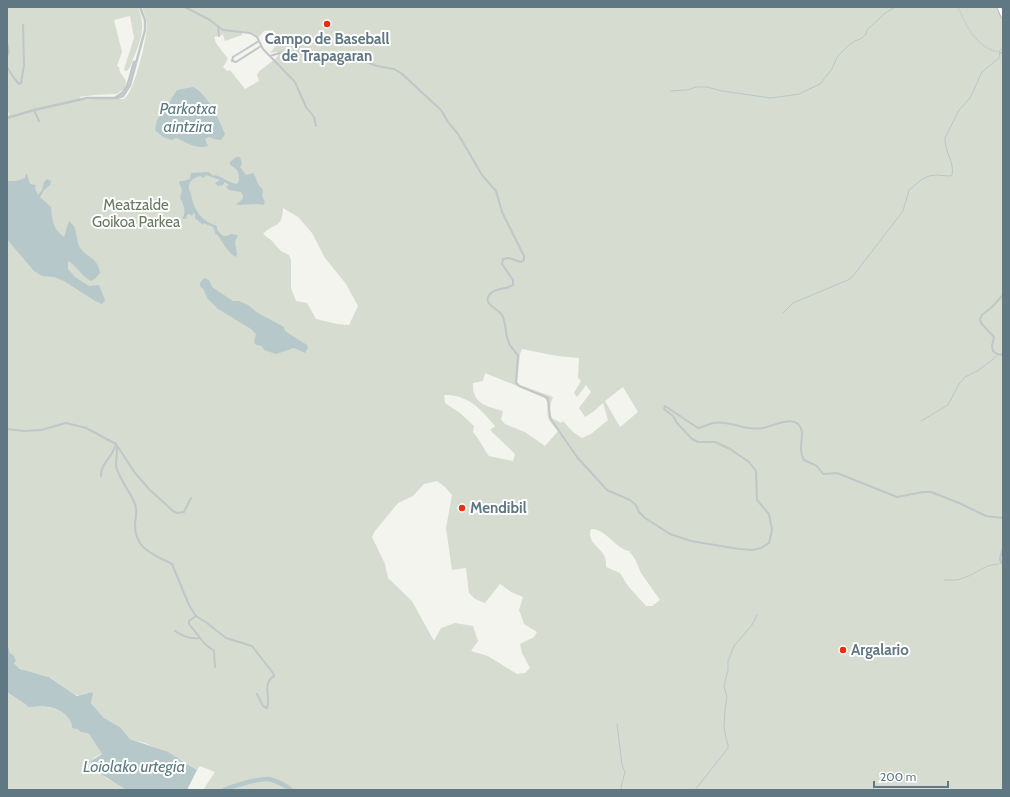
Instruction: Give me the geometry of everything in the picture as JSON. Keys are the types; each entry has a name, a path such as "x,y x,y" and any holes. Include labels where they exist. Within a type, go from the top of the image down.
{"highway":[{"path":"999,7 1003,16"}],"street":[{"path":"7,118 34,110 92,97 110,98 120,97 125,94 128,90 145,23 140,7"},
{"path":"185,7 210,20 218,27 229,31 250,33 256,37 270,56 295,82 306,107 314,117 316,126"},
{"path":"7,66 18,83 21,83 23,80 24,65 23,25"},
{"path":"218,27 219,36"},
{"path":"298,53 300,38"},
{"path":"259,41 233,57 232,61 236,62 262,46"},
{"path":"7,43 9,52 7,57"},
{"path":"270,56 283,52 298,53 366,62 397,71 441,110 448,122 458,134 482,175 496,191 502,212 524,256 524,260 520,262 509,258 503,259 502,264 512,280 513,285 494,291 488,296 490,305 501,313 507,340 518,356 516,383 519,386 548,398 549,413 553,422 577,457 607,490 630,500 645,518 670,534 680,539 753,550 761,548 769,542 772,530 770,514 757,500 756,471 749,462 730,449 716,442 698,442 692,439 677,423 673,416 666,411 664,406 667,406 683,419 698,428 709,423 724,422 749,429 762,429 786,422 794,422 798,425 803,436 800,449 802,458 807,463 817,466 823,474 837,473 898,497 931,492 960,503 986,516 1003,518"},
{"path":"34,110 39,121"},
{"path":"1003,295 982,315 980,319 981,323 994,337 992,346 993,351 997,354 1003,355"},
{"path":"7,429 24,431 41,430 66,423 86,428 116,445 135,473 149,489 173,511 177,513 184,512 191,498"},
{"path":"101,476 103,465 114,453 116,445"},
{"path":"116,445 118,474 127,487 137,509 135,524 136,537 149,553 162,561 172,564 189,605 196,616 226,638 247,644 253,648 274,674 268,682 268,708 263,706 257,694"},
{"path":"1003,548 1000,558 1001,563 1003,563"},
{"path":"196,616 188,623 199,638 214,651 215,667"},
{"path":"175,631 181,635 195,639 199,638"}],"green space":[{"name":"Meatzalde Goikoa Parkea","path":"7,7 138,7 142,23 141,37 130,67 127,71 124,69 134,38 130,16 114,20 122,52 117,66 119,67 120,72 126,81 125,88 117,94 79,97 84,100 124,99 128,95 136,76 146,32 147,25 142,7 1003,7 1003,790 203,790 215,772 200,766 197,770 182,760 145,743 130,739 120,727 104,718 91,703 93,695 86,693 76,695 67,691 47,676 22,670 14,662 7,641 7,118 10,113 7,113","holes":["273,30 273,38 277,38 277,44 270,53 277,52 278,56 258,73 257,75 259,81 245,89 230,70 227,71 223,67 228,59 216,43 214,37 223,35 225,41 242,35 242,31 252,33 258,38 264,31","283,208 298,217 312,233 325,258 346,284 358,306 349,325 316,319 307,303 296,301 291,288 291,260 289,255 281,251 263,234 267,230 277,225 281,220","522,349 557,356 579,358 578,378 581,381 574,393 577,397 586,385 591,392 579,408 585,417 603,403 608,420 591,434 582,438 573,432 563,421 561,423 552,418 550,408 553,397 520,385 517,382 520,354","485,373 544,397 546,400 548,417 558,431 545,446 525,432 505,424 501,419 503,411 486,405 478,400 473,390 473,383 483,381","623,387 638,412 620,427 605,401","444,395 460,397 479,408 495,426 490,430 515,454 513,461 489,456 473,432 474,426 460,413 445,403","437,481 452,495 446,528 452,570 466,568 469,593 475,599 485,603 500,584 511,592 523,597 519,610 524,624 537,632 534,637 520,644 522,653 530,668 525,673 517,674 488,656 471,651 478,641 473,626 455,623 441,628 434,641 412,601 388,578 385,564 372,537 375,531 398,503 413,496 424,484","591,529 597,530 602,532 619,546 629,551 635,559 641,573 660,600 652,606 646,606 628,586 620,573 606,567 606,561 603,553 594,544 590,537"]},
{"path":"7,692 28,707 44,707 63,713 80,731 89,734 102,754 94,758 90,765 107,779 120,784 127,790 7,790"}],"water":[{"name":"Parkotxa aintzira","path":"193,87 198,90 208,101 225,134 221,140 209,137 205,139 208,146 204,147 191,145 176,138 172,140 163,137 155,130 157,120 177,90"},
{"path":"236,157 240,157 242,164 240,167 246,175 253,173 258,184 263,189 262,196 265,202 263,205 236,204 242,200 243,196 241,192 229,190 226,187 229,185 225,182 223,185 218,186 215,183 220,180 206,175 203,178 201,176 194,178 190,183 189,190 196,210 203,218 217,226 217,230 223,236 231,234 238,235 235,242 236,257 228,250 217,234 216,235 213,227 203,223 203,225 195,218 195,214 193,213 192,216 189,214 187,215 186,219 182,219 184,211 180,198 182,190 179,182 190,179 191,173 208,172 214,176 218,176 237,184 239,181 238,173 235,168 230,165 230,162"},
{"path":"26,174 30,184 36,185 35,188 38,195 42,190 44,182 47,179 51,181 50,185 44,190 40,197 51,207 53,220 57,231 64,237 69,221 75,228 81,249 95,261 100,273 91,281 68,261 68,269 75,277 89,286 99,285 105,300 102,304 64,281 54,277 42,276 34,271 7,239 7,181 16,181 25,178"},
{"path":"204,278 209,280 212,287 233,301 239,301 248,305 258,313 284,327 285,331 307,345 308,348 305,353 294,348 276,354 264,350 262,346 256,345 254,342 256,334 251,329 218,309 208,299 200,286 200,283"},
{"name":"Loiolako urtegia","path":"7,641 10,653 14,656 16,661 14,663 20,669 49,677 77,696 92,692 93,695 91,703 104,718 120,727 130,739 168,752 197,770 187,790 127,790 94,770 90,765 91,761 102,754 89,734 72,728 70,720 60,711 48,707 28,707 7,692"}],"waterway":[{"path":"671,91 687,90 696,87 707,87 722,91 771,98 799,94 820,84 832,69 837,57 848,46 862,38 866,34 867,30 884,14 895,7"},
{"path":"783,313 793,303 848,280 853,276 903,211 909,190 922,179 936,175 952,175 953,170 946,148 945,138 959,110 970,98 982,72 1000,57 999,51 1003,48"},
{"path":"921,421 948,405 959,384 965,377 979,370 997,356"},
{"path":"944,580 961,579 985,567 999,564"},
{"path":"695,790 728,748 724,727 727,697 724,686 728,670 728,661 734,646 752,625 757,615"},
{"path":"617,724 622,765 625,772 621,787 622,790"},
{"path":"224,790 233,786 269,779 281,783 291,790"}],"tunnel":[{"path":"958,7 969,29 979,42 985,47 1001,53"}],"place":[{"name":"Campo de Baseball de Trapagaran","path":"327,24"},
{"name":"Mendibil","path":"462,508"},
{"name":"Argalario","path":"843,650"}]}
